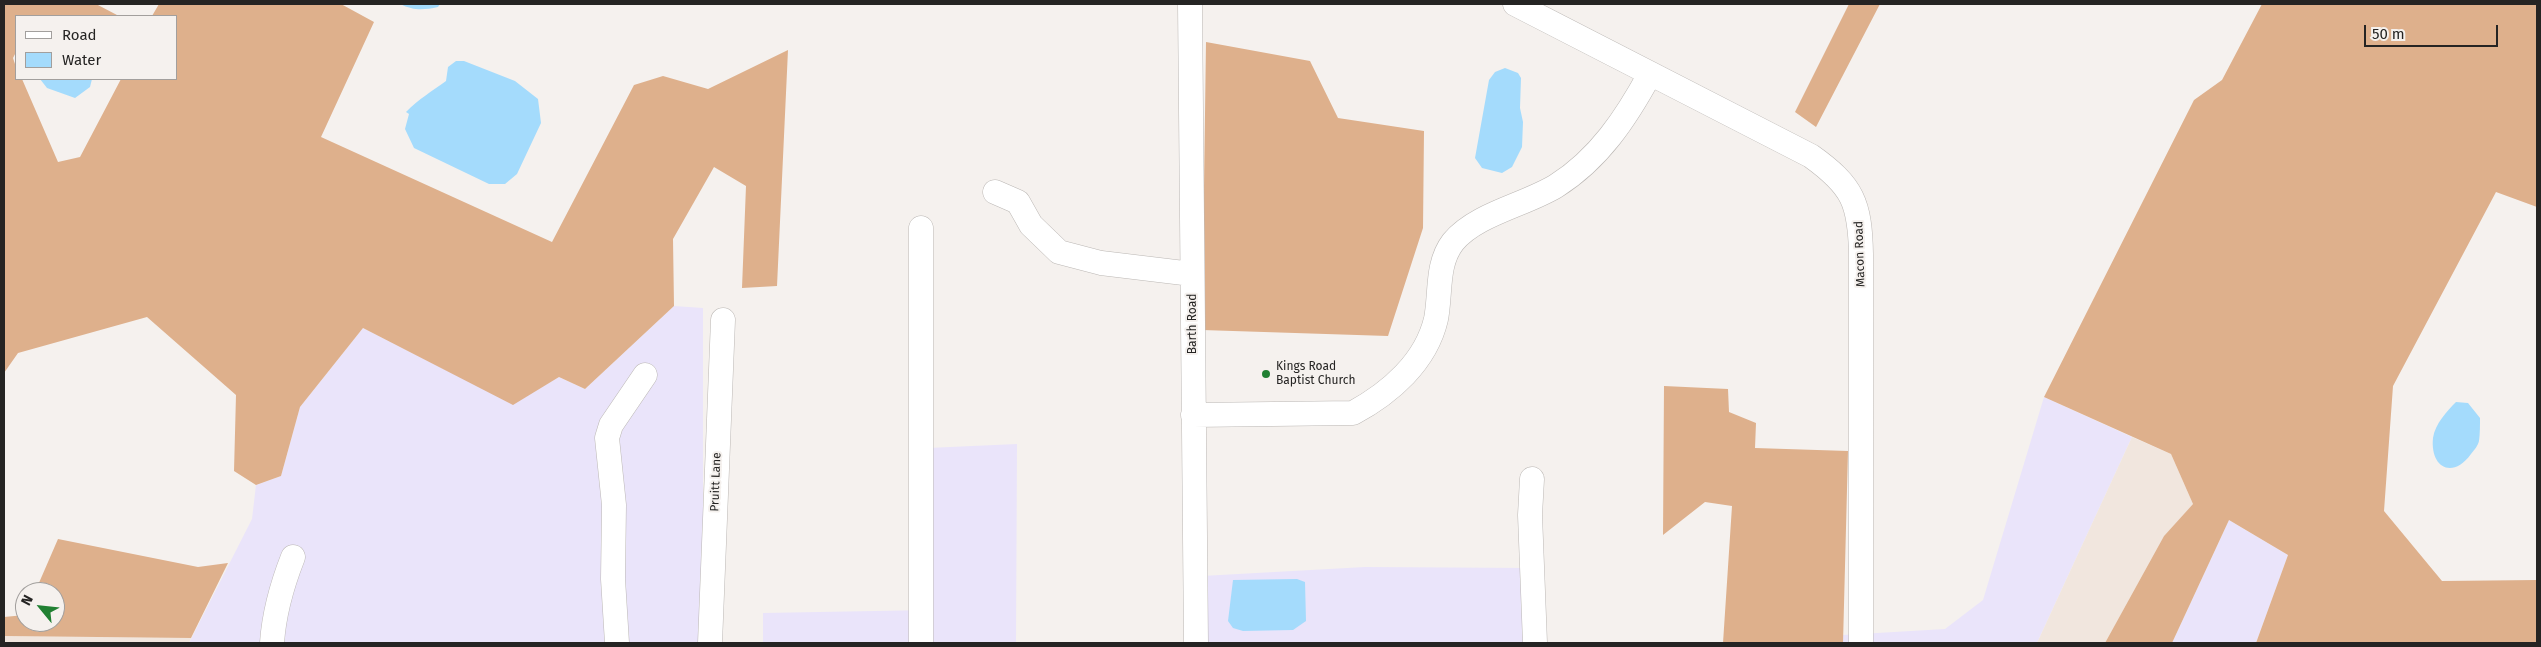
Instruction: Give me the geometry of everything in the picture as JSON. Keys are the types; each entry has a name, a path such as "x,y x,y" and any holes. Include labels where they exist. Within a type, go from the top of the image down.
{"street":[{"name":"Barth Road","path":"1190,4 1196,643"},
{"name":"Macon Road","path":"1515,4 1811,156 1831,171 1849,192 1857,207 1861,228 1861,643"},
{"path":"1193,415 1353,413 1383,394 1410,370 1428,342 1436,318 1438,286 1444,260 1452,244 1465,230 1555,186 1581,168 1604,145 1628,115 1650,74"},
{"path":"995,192 1018,202 1031,225 1059,252 1102,263 1192,274"},
{"path":"921,643 922,228"},
{"name":"Pruitt Lane","path":"710,643 723,320"},
{"path":"617,643 613,579 614,504 607,438 611,425 645,375"},
{"path":"1532,479 1530,515 1535,643"},
{"path":"272,643 274,620 282,586 293,557"}],"shaded area":[{"path":"4,4 96,4 117,15 15,15 15,54 13,58 15,80 22,80 58,162 80,157 120,80 178,80 178,15 153,15 159,4 341,4 374,22 321,137 552,242 634,85 663,76 708,89 788,50 777,286 742,288 746,186 714,167 673,239 674,306 585,389 559,377 513,405 363,328 300,407 281,476 256,485 234,471 236,395 147,317 18,353 4,373"},
{"path":"1849,4 1880,4 1816,127 1795,112"},
{"path":"2262,4 2537,4 2537,207 2496,192 2393,386 2384,511 2442,581 2537,580 2537,643 2256,643 2288,555 2229,520 2172,643 2105,643 2164,536 2193,504 2171,454 2044,397 2194,100 2222,80"},
{"path":"1206,42 1310,61 1338,118 1424,131 1423,228 1388,336 1202,330"},
{"path":"674,306 703,308 703,643 189,643 252,519 256,485 281,476 300,407 363,328 513,404 559,377 585,389"},
{"path":"1664,386 1728,389 1729,412 1756,423 1755,448 1848,451 1843,643 1723,643 1732,506 1705,502 1663,535"},
{"path":"2044,397 2132,437 2037,643 1843,643 1843,635 1945,629 1983,600"},
{"path":"2132,437 2171,454 2193,504 2164,536 2105,643 2037,643"},
{"path":"1017,444 1016,643 763,643 763,613 931,610 928,448"},
{"path":"2229,520 2288,555 2256,643 2172,643"},
{"path":"58,539 198,567 228,563 191,638 4,636 4,617 15,616 15,632 65,632 65,582 39,582"},
{"path":"1365,567 1531,568 1530,643 1203,643 1202,576"},
{"path":"4,636 191,638 189,643 4,643"}],"water":[{"path":"400,4 440,4 438,7 419,9"},
{"path":"456,61 464,61 515,81 538,99 541,123 517,174 505,184 489,184 414,148 405,129 409,114 406,112 446,81 448,67"},
{"path":"1505,68 1518,73 1521,78 1520,108 1523,122 1522,147 1512,167 1502,173 1482,168 1475,158 1489,80 1495,72"},
{"path":"41,80 92,80 90,87 75,98 47,88"},
{"path":"2456,402 2468,403 2480,418 2479,438 2477,446 2464,462 2457,467 2450,468 2444,467 2439,463 2435,456 2433,438 2439,423"},
{"path":"1297,579 1305,582 1306,621 1293,630 1243,631 1233,628 1228,621 1233,580"}],"place":[{"name":"Kings Road Baptist Church","path":"1266,374"}]}
